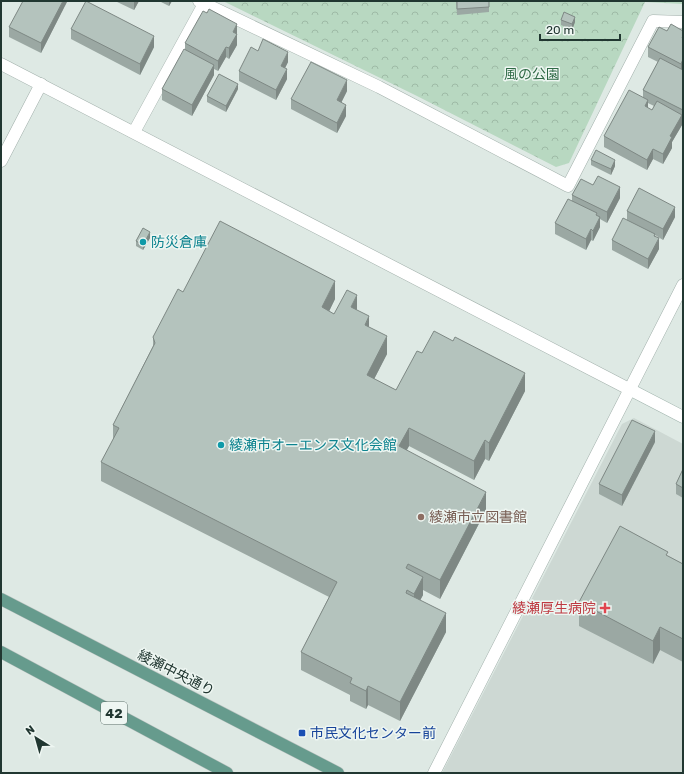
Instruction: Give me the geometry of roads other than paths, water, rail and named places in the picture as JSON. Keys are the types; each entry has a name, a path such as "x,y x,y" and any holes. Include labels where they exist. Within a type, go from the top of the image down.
{"main road":[{"name":"綾瀬中央通り","path":"1,599 338,773"},
{"name":"42","path":"1,652 227,773"}],"street":[{"path":"134,132 202,2 379,87 568,186 653,21 683,22"},
{"path":"1,64 683,417"},
{"path":"1,161 41,84"},
{"path":"434,773 683,285"}],"place":[{"name":"防災倉庫","path":"143,242"},
{"name":"綾瀬市オーエンス文化会館","path":"221,445"},
{"name":"綾瀬市立図書館","path":"421,517"},
{"name":"綾瀬厚生病院","path":"605,608"},
{"name":"市民文化センター前","path":"302,733"}],"park label":[{"name":"風の公園","path":"532,74"}]}
